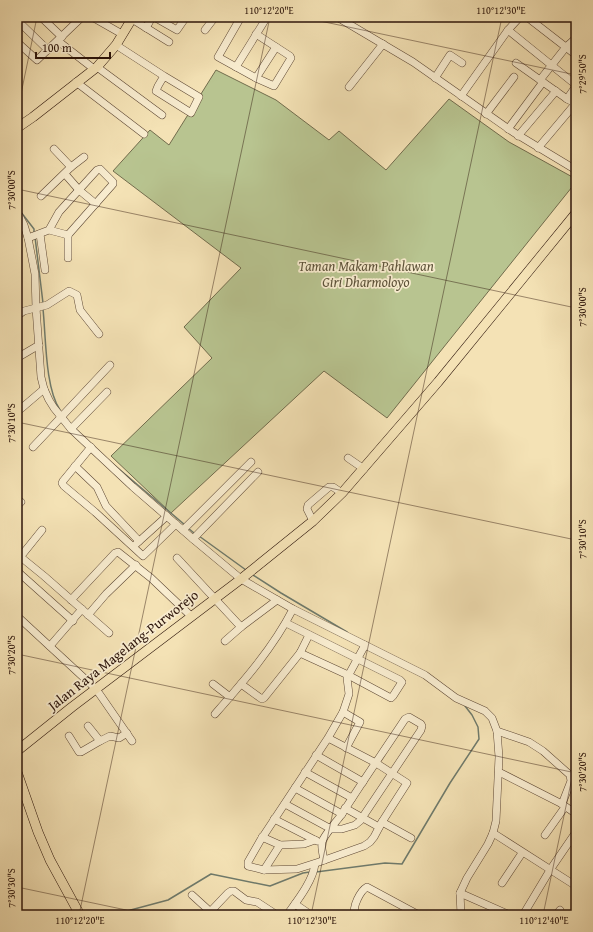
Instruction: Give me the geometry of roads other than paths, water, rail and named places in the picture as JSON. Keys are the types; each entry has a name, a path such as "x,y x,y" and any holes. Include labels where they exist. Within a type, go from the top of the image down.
{"main road":[{"path":"17,128 95,68 116,45 132,18"},
{"name":"Jalan Raya Magelang-Purworejo","path":"17,751 313,521 364,469 448,371 576,212"},
{"path":"17,772 38,832 50,860 80,915"}],"street":[{"path":"41,17 60,39 95,68 162,115"},
{"path":"92,17 122,34"},
{"path":"146,28 151,19 154,17 177,30 186,17"},
{"path":"205,30 215,17"},
{"path":"241,17 218,56 219,58 256,78 274,86 291,61 290,56 256,34"},
{"path":"337,17 383,44 435,78 518,136 576,170"},
{"path":"461,96 508,30 520,17"},
{"path":"527,17 576,55"},
{"path":"17,42 36,60 38,60 60,39 78,18"},
{"path":"132,18 169,42"},
{"path":"236,67 265,18"},
{"path":"17,20 48,50"},
{"path":"508,30 576,85 568,99"},
{"path":"508,129 566,47 576,38"},
{"path":"349,87 383,44"},
{"path":"116,45 199,97 191,113 156,91 164,76"},
{"path":"256,78 276,47"},
{"path":"435,78 450,55 462,63"},
{"path":"516,63 575,105 538,148"},
{"path":"486,114 514,77"},
{"path":"76,82 144,134"},
{"path":"518,136 556,91"},
{"path":"54,149 71,167"},
{"path":"41,196 71,167 84,157"},
{"path":"49,230 59,212 98,169 101,170 114,183 68,235 68,258"},
{"path":"65,174 79,190 96,204"},
{"path":"17,212 24,225 33,236 45,270"},
{"path":"33,236 49,230 68,235"},
{"path":"33,236 35,274 39,307 41,377 44,389 49,400 74,426 91,447 133,487 176,524 188,526 196,536 244,576 277,600 425,675 461,701 486,711 492,718 497,730 499,757 497,811 493,832 488,844 467,878 460,893 461,915"},
{"path":"17,316 24,311 39,307 69,291 75,293 78,297 80,310 99,334"},
{"path":"17,358 39,345"},
{"path":"33,447 110,366"},
{"path":"17,412 44,389"},
{"path":"74,426 107,392"},
{"path":"91,447 62,482 64,486 143,556 176,524"},
{"path":"348,458 364,469"},
{"path":"188,526 251,462"},
{"path":"75,466 97,487 106,506 138,541"},
{"path":"196,536 258,472"},
{"path":"313,521 306,509 308,505 329,487 333,487 342,493"},
{"path":"132,546 167,516"},
{"path":"42,530 18,558 82,609 109,633"},
{"path":"71,600 115,553 119,553 151,578 190,616"},
{"path":"177,558 241,627"},
{"path":"88,615 106,594 136,565"},
{"path":"17,571 73,621"},
{"path":"225,641 277,600"},
{"path":"50,646 82,609"},
{"path":"215,714 265,655 286,623 293,609"},
{"path":"17,616 96,689 132,741"},
{"path":"286,623 358,658 400,680 402,683 391,698 348,675 300,653"},
{"path":"241,684 259,698 267,696 300,653 308,635"},
{"path":"314,869 264,870 250,868 247,865 262,837 328,738 343,712 349,694 347,679 348,675 365,645"},
{"path":"213,684 230,698"},
{"path":"343,712 360,722 346,748"},
{"path":"262,837 280,845 304,844 318,841 331,830 407,717 410,717 422,725 422,728 362,818 355,825 342,829 331,830 285,804"},
{"path":"88,726 100,741"},
{"path":"497,730 529,742 570,775 571,781 564,805 545,835"},
{"path":"69,736 77,751 80,752 110,736 119,738 127,733"},
{"path":"287,915 295,904 314,869 324,860 368,844 374,837 407,783 392,773 328,738"},
{"path":"316,755 363,782"},
{"path":"305,772 352,798"},
{"path":"499,772 564,805 576,814"},
{"path":"294,788 343,811 411,838"},
{"path":"274,820 318,841 324,860"},
{"path":"493,832 522,853 576,886"},
{"path":"523,915 550,870 576,832"},
{"path":"264,870 280,845"},
{"path":"502,883 522,853"},
{"path":"355,915 355,906 364,888 367,887 419,915"},
{"path":"192,895 212,914 228,893 234,891 246,900 257,902 277,915"},
{"path":"460,893 510,915"},
{"path":"295,904 311,915"}],"waterway":[{"path":"17,207 34,229 34,233"},
{"path":"35,237 43,303"},
{"path":"43,309 51,389 60,410"},
{"path":"113,464 185,525"},
{"path":"188,528 194,533"},
{"path":"199,536 246,570"},
{"path":"253,575 347,632"},
{"path":"316,872 385,863 402,864 450,783 479,739 478,727 472,715 465,706"},
{"path":"112,915 168,900 211,874 270,886 303,873 310,872"}],"park label":[{"name":"Taman Makam Pahlawan Giri Dharmoloyo","path":"366,274"}]}
